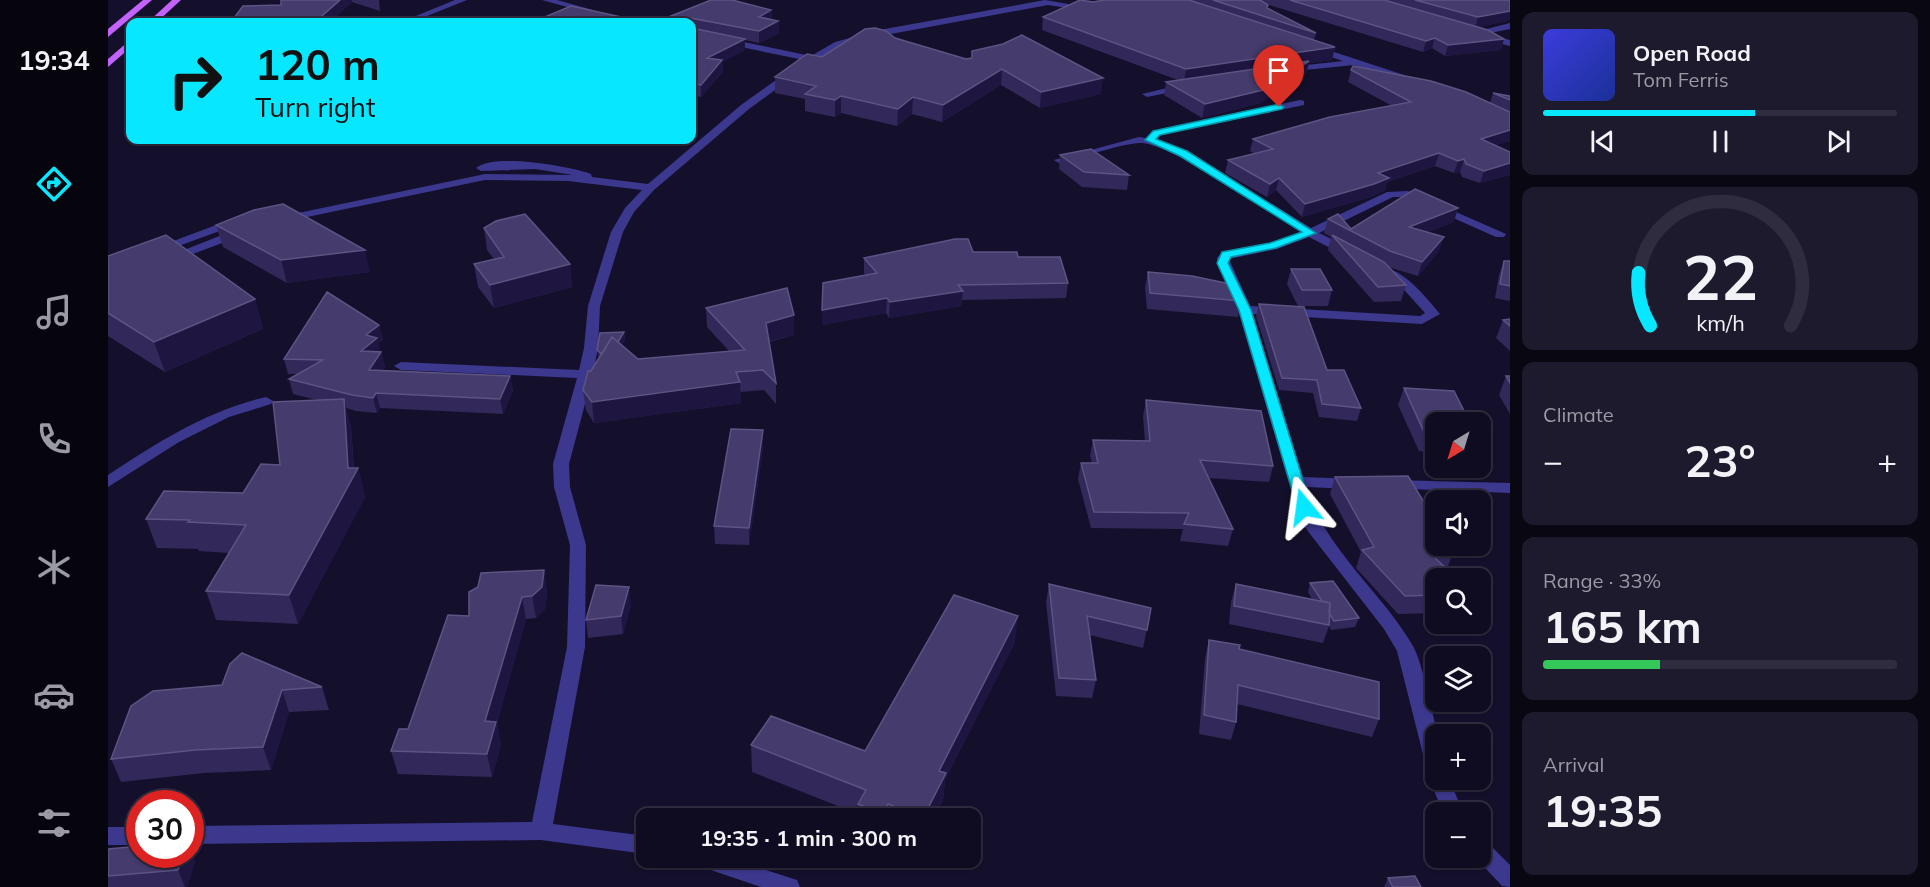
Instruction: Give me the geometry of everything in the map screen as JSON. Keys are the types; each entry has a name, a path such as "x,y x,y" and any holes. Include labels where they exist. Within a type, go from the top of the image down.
{"main road":[{"path":"127,18 148,0"},
{"path":"157,18 177,0"},
{"path":"108,34 126,19"},
{"path":"108,64 126,47"}],"street":[{"path":"416,18 464,0"},
{"path":"546,0 604,14"},
{"path":"541,831 576,647 578,545 562,487 561,464 585,374 594,306 611,250 629,210 650,188 745,107 812,59 838,44 879,33 1048,2 1084,8 1103,7"},
{"path":"1471,33 1510,26"},
{"path":"1460,30 1510,43"},
{"path":"879,33 899,43"},
{"path":"696,35 812,59"},
{"path":"1300,44 1419,83"},
{"path":"1278,72 1357,63"},
{"path":"1147,94 1191,86"},
{"path":"1150,140 1157,133 1300,103"},
{"path":"1059,160 1139,140 1150,140 1183,153 1310,233 1401,279 1433,315 1422,320 1245,310"},
{"path":"277,215 338,202 485,177 511,175 595,179 650,188"},
{"path":"1425,724 1406,650 1390,625 1313,526 1304,507 1245,310 1222,263 1226,255 1272,246 1310,233 1391,194 1408,194 1500,234"},
{"path":"150,252 245,224 163,260"},
{"path":"401,366 585,374"},
{"path":"108,482 174,439 224,414 266,401"},
{"path":"1297,482 1510,488"},
{"path":"204,835 541,831 636,844"},
{"path":"108,836 126,836"},
{"path":"1491,859 1510,879"},
{"path":"731,868 789,887"}],"building":[{"path":"281,0 340,0 320,18 234,18 243,6 281,5"},
{"path":"711,0 732,0 771,10 759,17 778,21 759,31 696,18 666,18"},
{"path":"1080,0 1093,2 1189,0 1335,47 1186,69 1043,17"},
{"path":"1213,0 1260,0 1268,5 1267,8 1316,33"},
{"path":"1290,0 1384,0 1488,30 1504,39 1448,45 1435,38 1426,41"},
{"path":"1415,0 1510,0 1510,11 1478,17"},
{"path":"571,6 626,18 542,18"},
{"path":"875,28 886,31 895,38 966,59 972,58 972,51 1003,44 1022,35 1103,78 1041,92 1002,69 943,105 913,97 898,109 841,96 835,100 805,94 816,86 775,77 807,54 822,57 865,29"},
{"path":"696,29 745,39 707,58 722,60 701,85 696,84"},
{"path":"1309,61 1263,90 1205,104 1166,82"},
{"path":"1353,66 1431,81 1466,92 1510,112 1510,130 1481,139 1510,152 1510,163 1484,171 1466,164 1464,159 1458,161 1439,153 1378,173 1389,178 1374,184 1305,204 1279,178 1270,184 1228,160 1273,149 1253,139 1330,117 1411,102 1351,70"},
{"path":"1493,93 1510,96 1510,100"},
{"path":"1091,149 1129,175 1084,172 1060,155"},
{"path":"1415,189 1458,208 1409,227 1444,237 1422,262 1390,251 1328,219 1338,214 1351,229"},
{"path":"283,204 365,250 281,260 216,225 254,210"},
{"path":"525,214 570,264 490,285 474,264 504,257 484,228 496,221"},
{"path":"166,235 255,299 154,342 108,313 108,256"},
{"path":"1332,235 1384,262 1406,285 1378,287"},
{"path":"955,239 968,239 973,252 1017,252 1018,257 1060,257 1068,283 958,285 963,291 890,302 887,298 822,310 823,283 877,273 864,258"},
{"path":"1504,261 1510,261 1510,286 1500,284"},
{"path":"1291,269 1320,269 1332,290 1302,290"},
{"path":"1148,272 1192,276 1235,285 1241,301 1150,293"},
{"path":"787,288 794,315 766,323 776,383 763,370 736,372 740,382 592,402 583,390 588,371 591,371 612,337 638,359 745,350 706,308"},
{"path":"327,292 379,325 366,335 377,338 361,351 381,352 369,370 510,376 500,399 376,393 373,398 289,379 323,360 284,359"},
{"path":"1259,304 1304,307 1327,370 1344,370 1361,408 1322,404 1317,380 1282,378"},
{"path":"1510,319 1510,326 1503,320"},
{"path":"624,332 618,342 612,337 602,354 597,350 600,333"},
{"path":"1404,388 1454,391 1464,412 1425,412 1425,434"},
{"path":"344,399 348,468 358,468 289,595 206,591 246,525 146,519 164,491 243,493 261,464 280,465 273,402"},
{"path":"1146,400 1261,411 1273,466 1200,460 1233,529 1184,524 1189,513 1094,512 1081,463 1098,463 1093,440 1150,441"},
{"path":"731,429 763,430 749,528 714,526"},
{"path":"1408,476 1425,504 1425,556 1433,556 1446,568 1425,568 1425,595 1405,596 1362,550 1374,547 1335,477"},
{"path":"544,570 542,587 532,596 522,597 485,721 496,722 487,754 391,751 399,729 408,729 448,615 469,616 469,592 478,587 481,573"},
{"path":"1333,581 1359,618 1334,621 1329,613 1330,603 1322,601 1310,583"},
{"path":"1049,584 1151,608 1147,630 1087,616 1096,680 1059,678"},
{"path":"1236,584 1330,603 1329,625 1234,606"},
{"path":"596,585 629,587 621,616 586,620"},
{"path":"954,595 1018,616 939,771 946,773 928,808 898,808 888,804 885,808 869,808 858,804 866,790 751,745 771,716 865,751"},
{"path":"1209,640 1240,645 1239,649 1379,682 1379,719 1238,685 1236,722 1204,715"},
{"path":"242,653 322,687 282,690 263,747 195,750 111,759 131,706 153,691 222,685 230,664"},
{"path":"126,847 126,868 179,868 178,870 108,876 108,849"},
{"path":"1415,876 1421,887 1393,887 1388,878"}],"route":[{"path":"1279,107 1157,133 1150,140 1183,153 1310,233 1272,246 1226,255 1222,263 1245,310 1304,507"}]}
